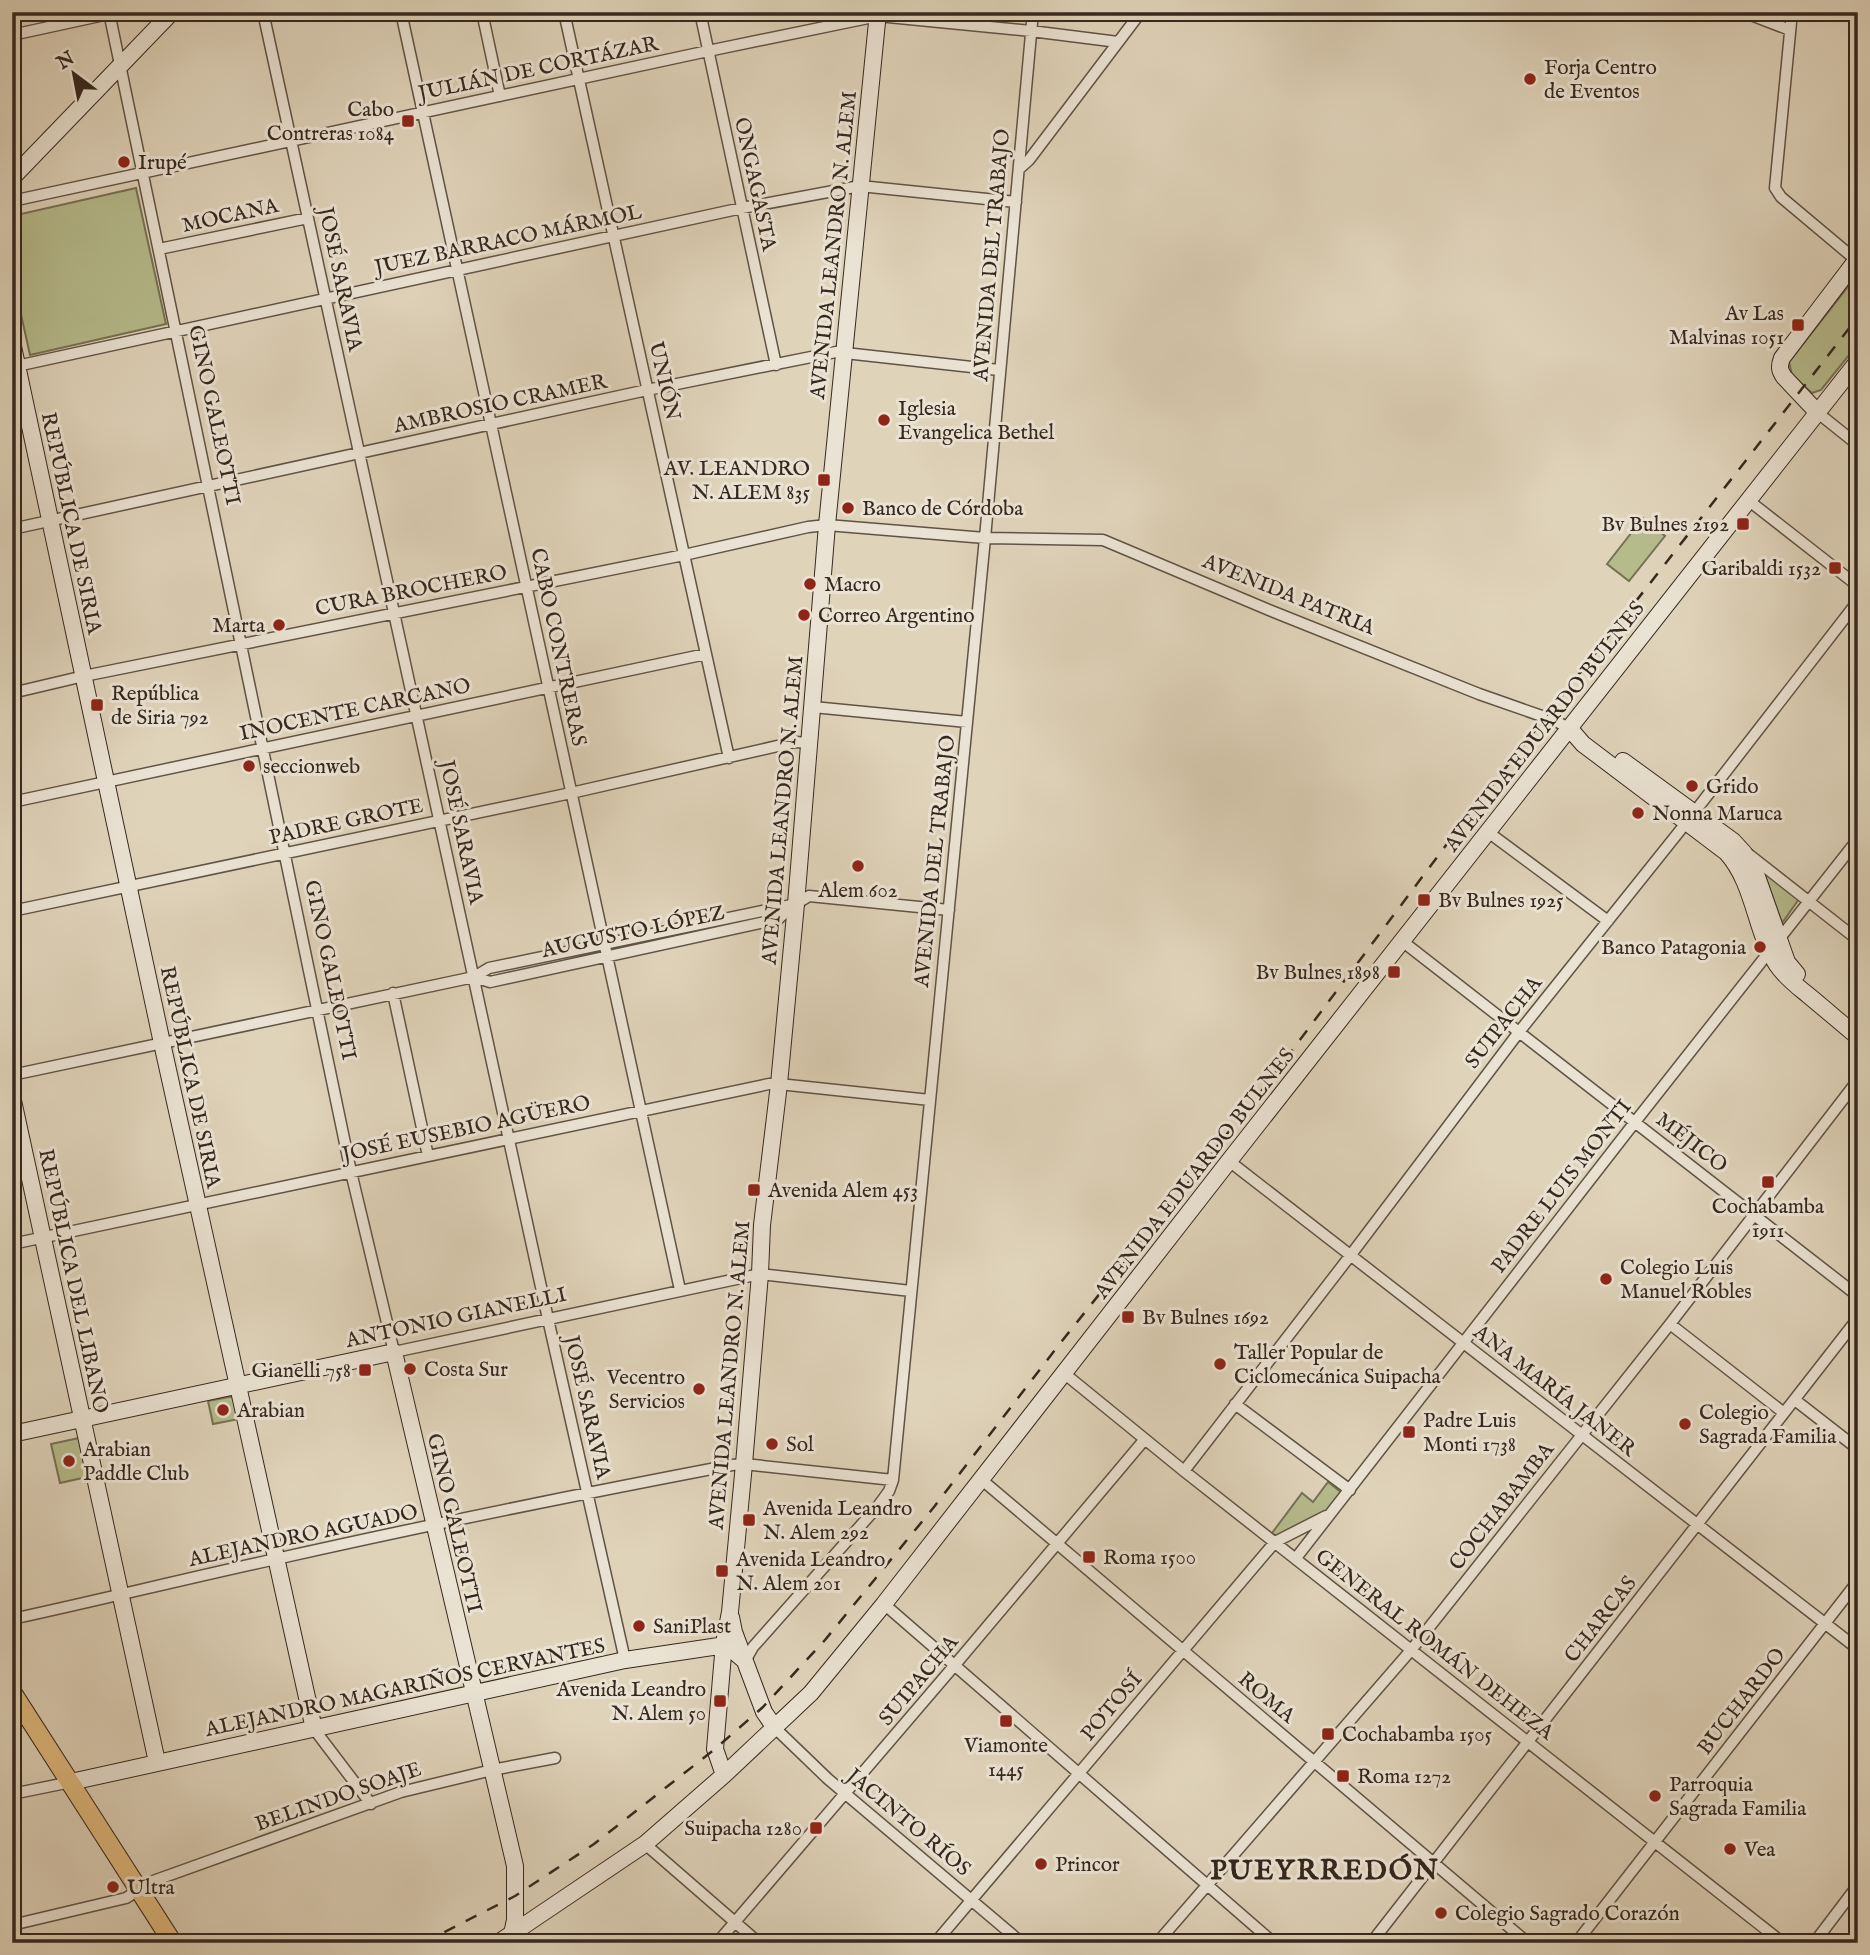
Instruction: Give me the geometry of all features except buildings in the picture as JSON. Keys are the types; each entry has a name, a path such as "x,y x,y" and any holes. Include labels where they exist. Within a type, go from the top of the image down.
{"main road":[{"path":"12,178 172,12"},
{"name":"AVENIDA LEANDRO N. ALEM","path":"724,1775 715,1749 723,1646 730,1612 762,1225 779,1084 827,525 878,14"},
{"path":"1818,412 1784,377 1780,364 1857,259"},
{"name":"REPÚBLICA DE SIRIA","path":"12,342 15,367 197,1205 314,1729"},
{"name":"AVENIDA EDUARDO BULNES","path":"508,1940 645,1844 724,1775 811,1693 982,1480 1228,1161 1858,362"},
{"name":"AVENIDA PATRIA","path":"1570,729 1590,737 1690,818 1735,861 1757,875"},
{"name":"AVENIDA PATRIA","path":"1690,818 1732,841 1751,862 1784,974 1858,1037"},
{"name":"AVENIDA PATRIA","path":"1774,945 1796,974 1858,1025"},
{"name":"REPÚBLICA DEL LIBANO","path":"12,1096 157,1762"},
{"name":"ANTONIO GIANELLI","path":"12,1434 394,1352"},
{"name":"GINO GALEOTTI","path":"394,1352 515,1866 515,1920 508,1940"},
{"name":"AVENIDA LEANDRO N. ALEM","path":"730,1612 734,1632 764,1712 775,1728"},
{"path":"723,1646 745,1661"},
{"name":"ALEJANDRO MAGARIÑOS CERVANTES","path":"71,1782 625,1660 723,1646"},
{"path":"12,1692 173,1943"}],"street":[{"name":"JOSÉ SARAVIA","path":"263,12 625,1660"},
{"name":"CABO CONTRERAS","path":"401,12 680,1290"},
{"path":"482,12 500,96"},
{"name":"UNIÓN","path":"564,12 729,758"},
{"name":"ONGAGASTA","path":"700,12 776,365"},
{"name":"AVENIDA DEL TRABAJO","path":"745,1661 753,1647 878,1506 893,1480 985,538 1033,12"},
{"path":"1019,169 1141,12"},
{"path":"1743,12 1790,30"},
{"path":"1792,12 1775,188 1781,197 1857,259"},
{"name":"GINO GALEOTTI","path":"112,13 351,1172 394,1352"},
{"path":"12,35 112,13"},
{"name":"JULIÁN DE CORTÁZAR","path":"12,201 878,14 1118,42"},
{"name":"JUEZ BARRACO MÁRMOL","path":"15,367 742,208 860,186 1016,202"},
{"name":"MOCANA","path":"159,249 308,218"},
{"name":"AMBROSIO CRAMER","path":"12,529 647,390 836,352 999,370"},
{"path":"1818,412 1858,445"},
{"path":"1748,500 1858,586"},
{"name":"CURA BROCHERO","path":"12,693 83,676 684,555 808,527 827,525 985,538"},
{"name":"AVENIDA PATRIA","path":"985,538 1097,539 1109,542 1269,610 1570,729"},
{"name":"SUIPACHA","path":"1184,1471 1519,1032 1690,818 1858,601"},
{"name":"INOCENTE CARCANO","path":"12,802 706,654"},
{"path":"813,707 967,722"},
{"name":"PADRE GROTE","path":"12,911 571,793 795,742 810,743"},
{"path":"1488,832 1608,921"},
{"name":"PADRE LUIS MONTI","path":"1296,1558 1858,839"},
{"path":"1757,875 1810,901 1858,940"},
{"name":"AUGUSTO LÓPEZ","path":"12,1075 474,977 490,982 604,950 778,919 810,896 949,910"},
{"name":"MÉJICO","path":"1402,940 1858,1296"},
{"path":"393,993 428,1156"},
{"name":"COCHABAMBA","path":"1157,1943 1412,1650 1670,1324 1858,1080"},
{"name":"JOSÉ EUSEBIO AGÜERO","path":"12,1244 779,1084 930,1100"},
{"name":"ANA MARÍA JANER","path":"1228,1161 1858,1649"},
{"name":"ANTONIO GIANELLI","path":"394,1352 760,1274 911,1291"},
{"name":"CHARCAS","path":"1371,1943 1858,1318"},
{"path":"1670,1324 1784,1413"},
{"name":"GENERAL ROMÁN DEHEZA","path":"1065,1374 1184,1471 1783,1943"},
{"path":"1795,1400 1858,1449"},
{"path":"1236,1404 1350,1490"},
{"name":"SUIPACHA","path":"717,1943 1145,1439"},
{"name":"ALEJANDRO AGUADO","path":"12,1619 434,1525 744,1464 893,1480"},
{"name":"ROMA","path":"982,1480 1528,1943"},
{"name":"POTOSÍ","path":"935,1943 1275,1542 1332,1513"},
{"name":"BUCHARDO","path":"1576,1943 1858,1581"},
{"path":"884,1604 1274,1943"},
{"name":"JACINTO RÍOS","path":"775,1728 828,1779 1022,1943"},
{"name":"REPÚBLICA DE SIRIA","path":"314,1729 371,1804"},
{"name":"BELINDO SOAJE","path":"12,1925 120,1900 153,1881 401,1792 555,1758"},
{"path":"12,1794 71,1782"},
{"path":"645,1844 759,1943"},
{"path":"1814,1943 1858,1885"}],"green space":[{"path":"136,188 166,324 30,355 12,274 12,216"},
{"path":"1858,274 1858,344 1821,390 1812,393 1792,375 1789,362"},
{"path":"1643,518 1665,536 1629,581 1607,564"},
{"path":"1764,872 1799,899 1782,923"},
{"name":"Arabian","path":"234,1396 239,1419 213,1424 208,1401"},
{"name":"Arabian Paddle Club","path":"79,1438 87,1477 60,1483 51,1444"},
{"path":"1328,1482 1342,1493 1331,1511 1279,1538 1272,1533 1302,1493 1313,1502"}],"railway":[{"path":"423,1943 515,1896 594,1844 715,1749 763,1707 825,1640 934,1507 1058,1346 1263,1089 1465,820 1858,317"}],"place":[{"name":"Forja Centro de Eventos","path":"1530,79"},
{"name":"Cabo Contreras 1084","path":"408,121"},
{"name":"Irupé","path":"124,162"},
{"name":"Av Las Malvinas 1051","path":"1798,325"},
{"name":"Iglesia Evangelica Bethel","path":"884,420"},
{"name":"AV. LEANDRO N. ALEM 835","path":"824,480"},
{"name":"Banco de Córdoba","path":"848,508"},
{"name":"Bv Bulnes 2192","path":"1743,524"},
{"name":"Garibaldi 1532","path":"1835,568"},
{"name":"Macro","path":"810,584"},
{"name":"Correo Argentino","path":"804,615"},
{"name":"Marta","path":"279,625"},
{"name":"República de Siria 792","path":"97,705"},
{"name":"seccionweb","path":"249,766"},
{"name":"Grido","path":"1692,786"},
{"name":"Nonna Maruca","path":"1638,813"},
{"name":"Alem 602","path":"858,866"},
{"name":"Bv Bulnes 1925","path":"1424,900"},
{"name":"Banco Patagonia","path":"1760,947"},
{"name":"Bv Bulnes 1898","path":"1394,972"},
{"name":"Cochabamba 1911","path":"1768,1182"},
{"name":"Avenida Alem 453","path":"754,1190"},
{"name":"Colegio Luis Manuel Robles","path":"1606,1279"},
{"name":"Bv Bulnes 1692","path":"1128,1317"},
{"name":"Taller Popular de Ciclomecánica Suipacha","path":"1220,1364"},
{"name":"Costa Sur","path":"410,1369"},
{"name":"Gianelli 758","path":"365,1370"},
{"name":"Vecentro Servicios","path":"699,1389"},
{"name":"Arabian","path":"223,1410"},
{"name":"Colegio Sagrada Familia","path":"1685,1424"},
{"name":"Padre Luis Monti 1738","path":"1409,1432"},
{"name":"Sol","path":"772,1444"},
{"name":"Arabian Paddle Club","path":"69,1461"},
{"name":"Avenida Leandro N. Alem 292","path":"749,1520"},
{"name":"Roma 1500","path":"1089,1557"},
{"name":"Avenida Leandro N. Alem 201","path":"722,1571"},
{"name":"SaniPlast","path":"639,1626"},
{"name":"Avenida Leandro N. Alem 50","path":"720,1701"},
{"name":"Viamonte 1445","path":"1006,1721"},
{"name":"Cochabamba 1505","path":"1328,1734"},
{"name":"Roma 1272","path":"1343,1776"},
{"name":"Parroquia Sagrada Familia","path":"1655,1796"},
{"name":"Suipacha 1280","path":"816,1828"},
{"name":"Vea","path":"1730,1849"},
{"name":"Princor","path":"1041,1864"},
{"name":"Ultra","path":"113,1887"},
{"name":"Colegio Sagrado Corazón","path":"1441,1913"}],"district":[{"name":"PUEYRREDÓN","path":"1325,1869"}]}
